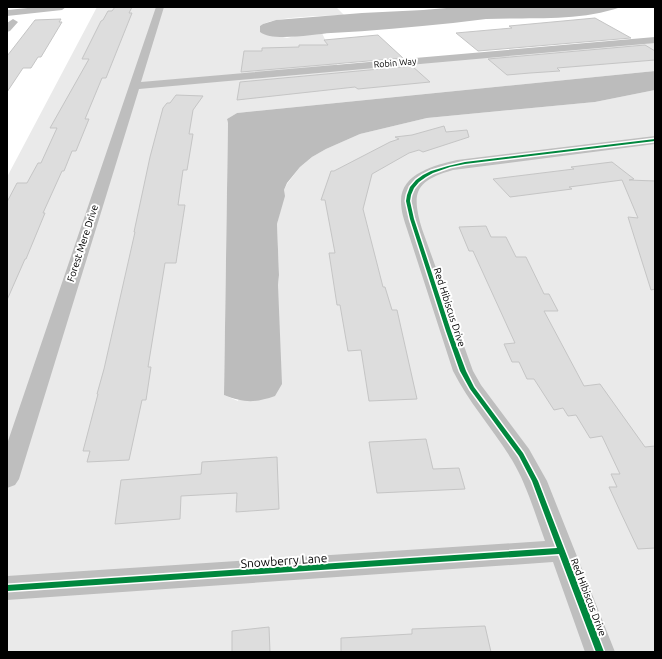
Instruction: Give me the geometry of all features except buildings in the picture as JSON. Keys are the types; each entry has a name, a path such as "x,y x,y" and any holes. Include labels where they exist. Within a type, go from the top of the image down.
{"street":[{"path":"7,13 62,7"},
{"name":"Forest Mere Drive","path":"7,479 65,296 160,7"},
{"name":"Robin Way","path":"135,86 655,40"},
{"name":"Red Hibiscus Drive","path":"600,652 532,474 521,455 472,388 463,371 416,231 409,206 409,196 413,187 422,179 435,172 459,164 655,141"},
{"name":"Snowberry Lane","path":"7,588 562,552"}],"shaded area":[{"path":"97,7 336,7 344,15 300,17 276,20 260,26 260,32 287,38 304,34 322,33 338,67 655,40 655,71 237,113 227,119 224,395 238,401 278,285 277,224 284,196 284,190 300,167 312,157 360,134 427,118 595,102 655,90 655,652 7,652 7,177"},
{"path":"458,7 621,7 605,12 571,17 486,19 457,23 294,37 274,37 260,32 260,26 276,20"},
{"path":"655,71 655,90 595,102 427,118 360,134 312,157 300,167 287,183 284,190 285,196 277,224 282,384 275,396 261,400 244,401 224,395 227,119 237,113"}],"cycle path":[{"path":"600,652 535,481 521,455 472,388 463,371 414,229 408,201 412,187 424,176 441,169 465,163 655,140"},
{"path":"7,588 562,551"}]}
